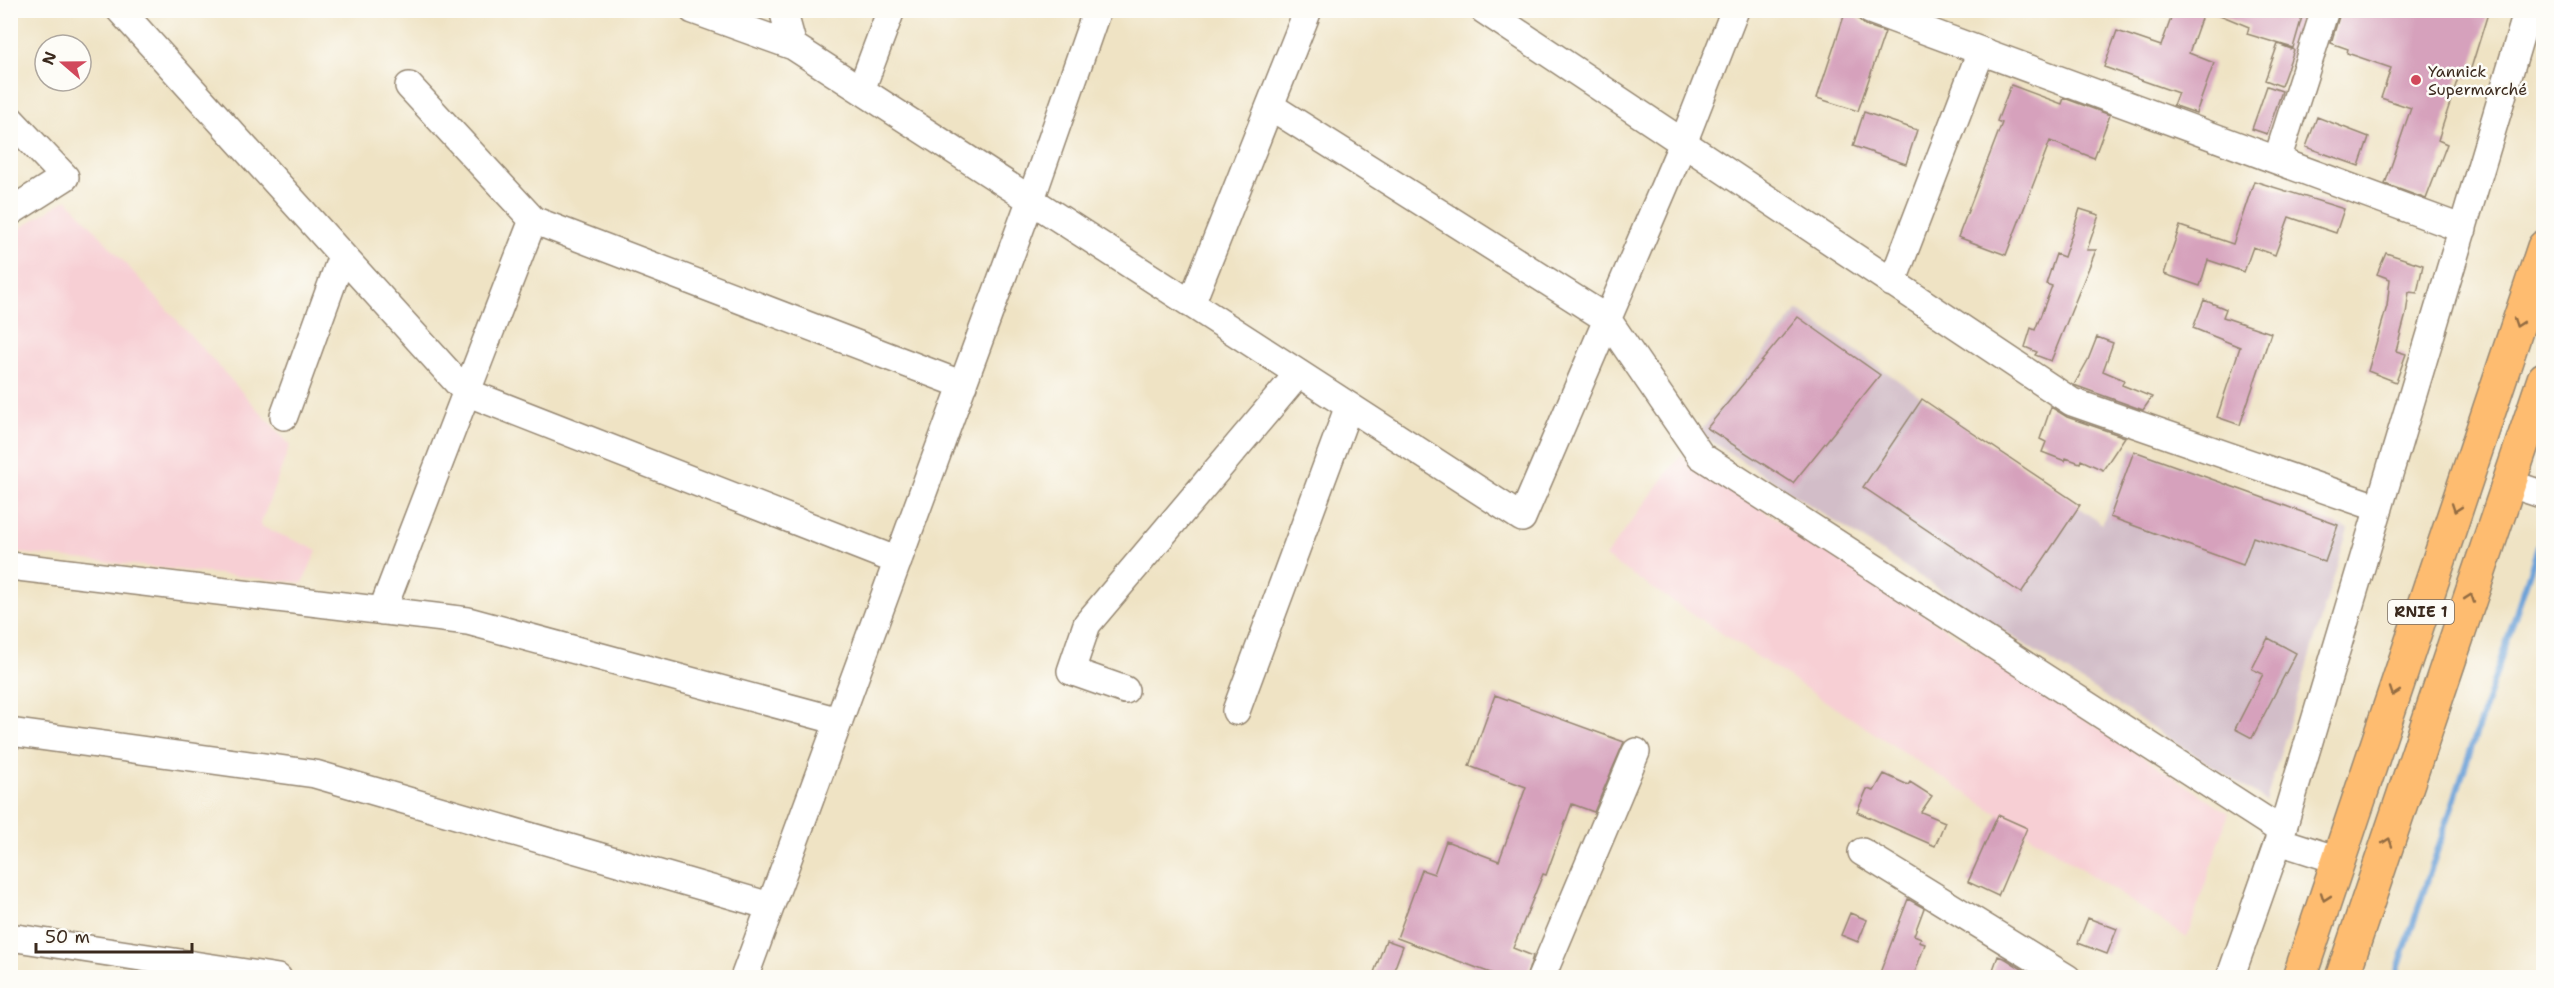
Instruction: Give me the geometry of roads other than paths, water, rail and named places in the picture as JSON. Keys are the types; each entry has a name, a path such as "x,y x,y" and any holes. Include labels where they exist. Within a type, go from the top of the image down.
{"highway":[{"name":"RNIE 1","path":"2298,978 2544,247"},
{"name":"RNIE 1","path":"2342,978 2544,379"}],"street":[{"path":"120,10 466,392 898,561"},
{"path":"693,10 793,46 1522,518 1683,143 1735,10"},
{"path":"783,10 793,46"},
{"path":"861,90 891,10"},
{"path":"744,978 1031,199 1097,10"},
{"path":"1191,304 1308,10"},
{"path":"1870,10 2463,229"},
{"path":"2277,160 2325,10"},
{"path":"2230,978 2280,836 2528,10"},
{"path":"1489,12 2072,402 2379,508"},
{"path":"1892,283 1981,51"},
{"path":"409,86 532,220 963,385"},
{"path":"1270,105 1607,319 1701,456 2280,836 2338,860"},
{"path":"10,118 65,177 10,212"},
{"path":"382,611 532,220"},
{"path":"284,416 342,256"},
{"path":"1125,690 1071,671 1087,624 1298,374"},
{"path":"1236,711 1349,406"},
{"path":"2508,483 2544,495"},
{"path":"10,566 468,621 839,721"},
{"path":"10,732 315,774 770,906"},
{"path":"1541,978 1636,752"},
{"path":"1862,852 2067,978"},
{"path":"10,937 278,978"}],"waterway":[{"path":"2395,978 2544,529"}],"place":[{"name":"Yannick Supermarché","path":"2416,80"}]}
